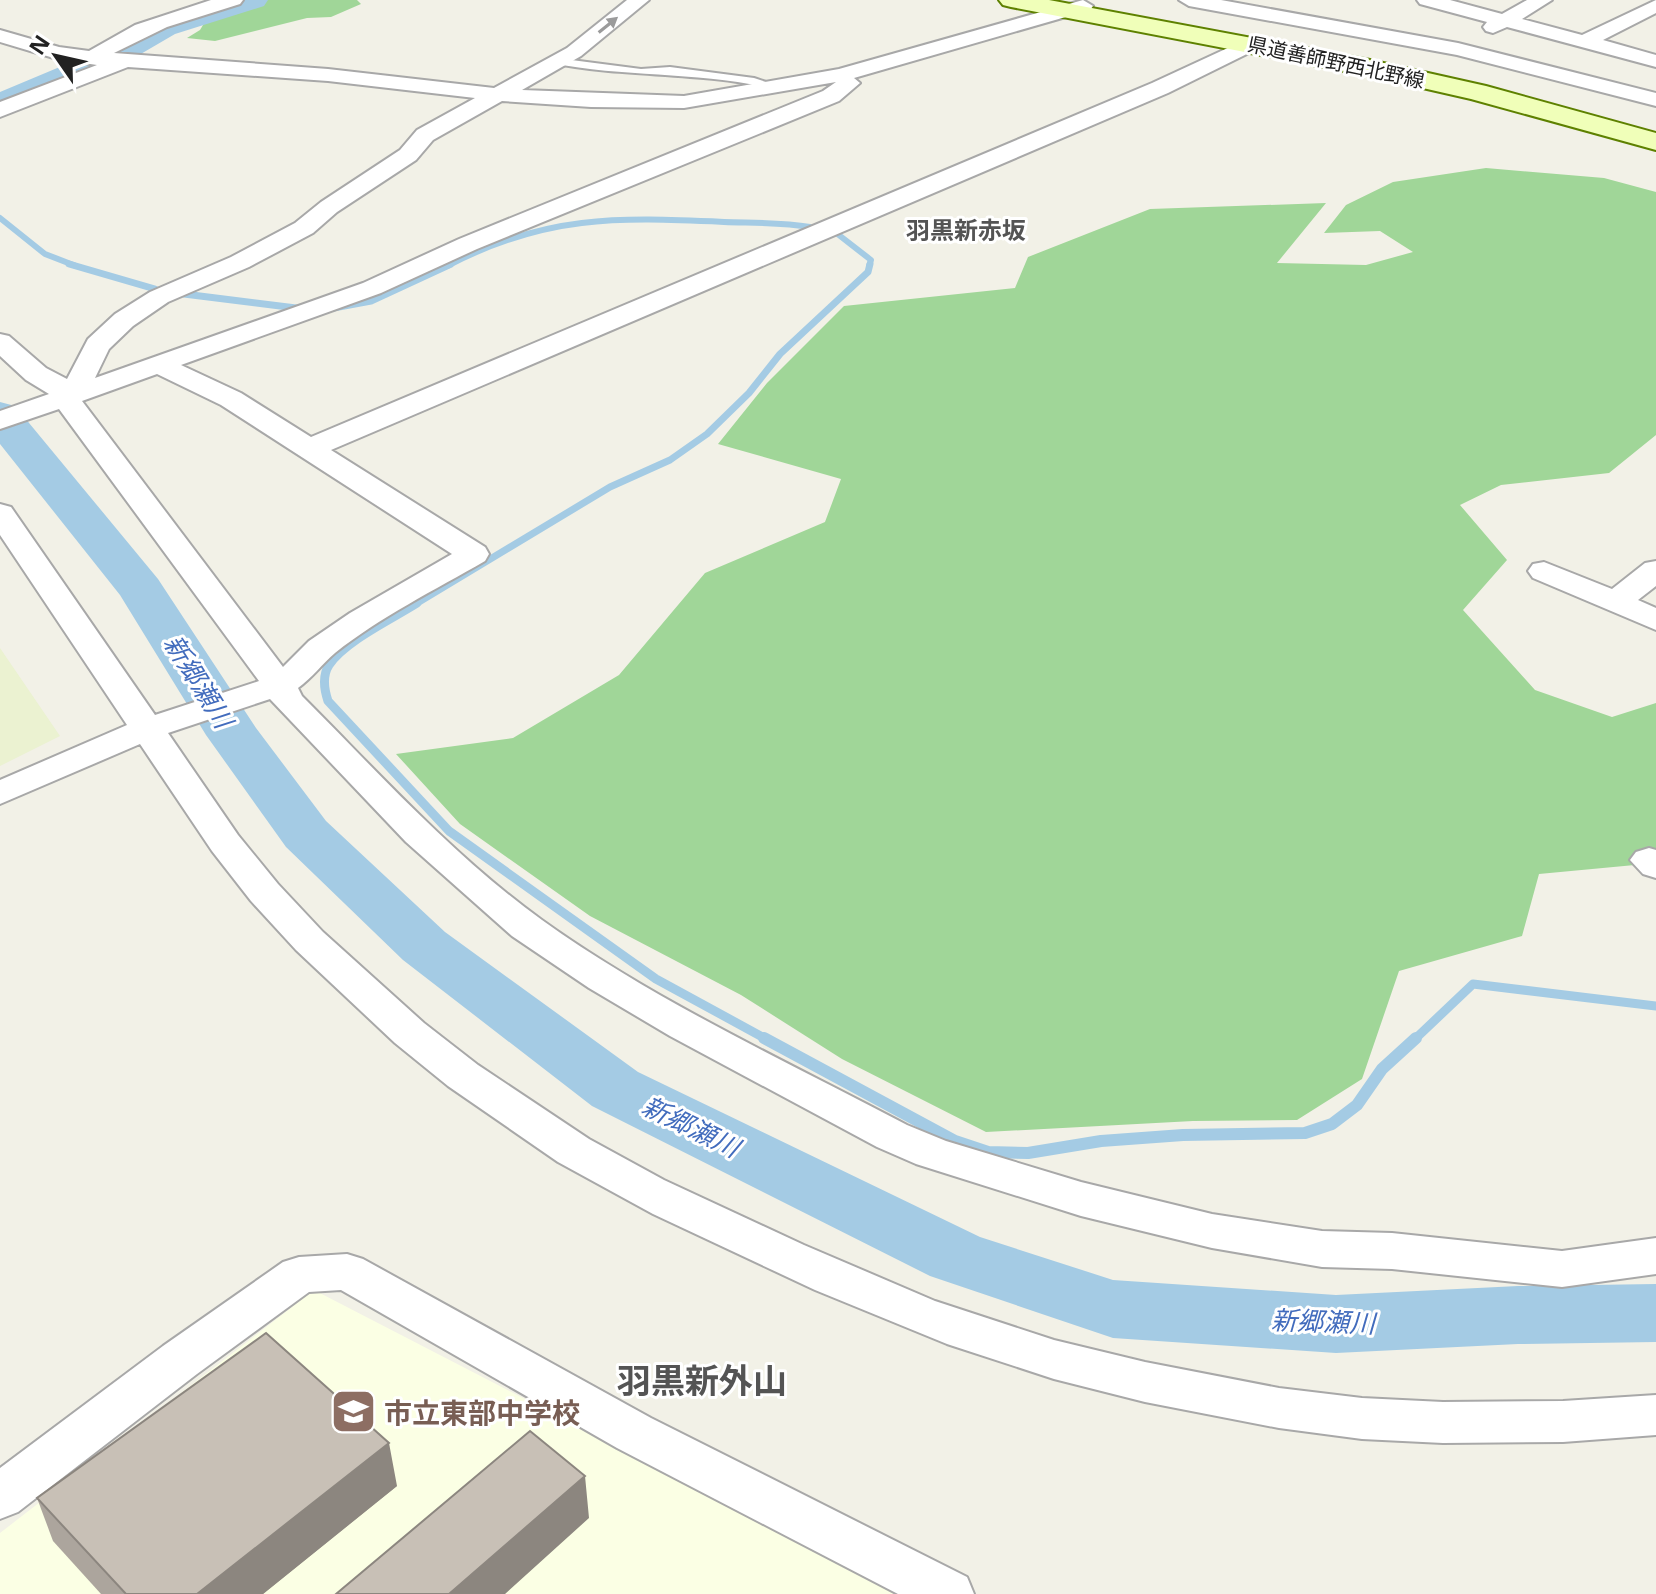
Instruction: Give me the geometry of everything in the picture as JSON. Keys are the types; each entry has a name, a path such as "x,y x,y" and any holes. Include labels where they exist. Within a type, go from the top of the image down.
{"main road":[{"name":"県道善師野西北野線","path":"1011,0 1067,5 1371,60 1492,88 1656,133"},
{"name":"県道善師野西北野線","path":"1067,5 1477,92 1656,142"}],"street":[{"path":"93,58 116,41 146,28 233,0"},
{"path":"71,396 97,345 124,320 159,297 240,262 304,228 329,207 408,155 425,135 493,94 574,52 639,0"},
{"path":"1189,0 1458,49 1656,100"},
{"path":"1288,17 1319,0"},
{"path":"1458,49 1542,0"},
{"path":"0,36 57,53 93,58 328,75 493,94 591,101 684,102 841,75 1067,5"},
{"path":"1584,42 1656,5"},
{"path":"1381,34 1414,6 1503,21 1656,61"},
{"path":"308,449 1160,88 1252,44"},
{"path":"0,110 125,61"},
{"path":"0,421 372,288 468,244 831,96 849,83 841,75"},
{"path":"0,342 36,374 71,396 91,437 280,685 287,700 464,877 562,952 657,1008 878,1129 931,1153 1081,1199 1212,1231 1322,1249 1392,1251 1562,1269 1656,1256"},
{"path":"0,793 148,728 280,685 301,670 321,648 361,620 474,554 231,399 157,364"},
{"path":"0,513 261,891 339,970 424,1043 494,1098 624,1179 834,1279 986,1339 1143,1382 1227,1395 1287,1409 1390,1420 1518,1422 1656,1415"},
{"path":"1616,602 1656,570"},
{"path":"1544,571 1656,620"},
{"path":"0,1497 180,1360 299,1275 347,1272 634,1433 948,1594"}],"lane":[{"path":"556,61 641,72 670,70 773,86"}],"shaded area":[{"path":"0,648 60,736 0,766"},
{"name":"市立東部中学校","path":"314,1290 902,1594 0,1594 0,1533"}],"green space":[{"path":"267,0 357,0 361,4 331,17 307,18 215,41 187,38 200,30 206,20"},
{"path":"1486,168 1604,178 1656,192 1656,435 1609,473 1501,485 1460,505 1507,560 1463,610 1535,690 1612,717 1656,703 1656,863 1539,874 1522,936 1399,971 1362,1079 1297,1120 1193,1121 986,1132 842,1059 741,995 590,916 460,824 396,754 513,738 619,675 705,573 825,522 841,479 718,444 767,383 844,306 1015,288 1028,257 1150,209 1326,203 1277,263 1366,265 1413,252 1380,231 1324,233 1346,205 1393,182"}],"building":[{"path":"266,1333 389,1443 197,1594 126,1594 37,1498"},
{"path":"530,1431 585,1476 449,1594 336,1594"}],"waterway":[{"path":"0,104 116,55 163,28 253,0"},
{"path":"0,218 45,254 76,266"},
{"path":"447,266 516,237 582,223 649,220 778,223 810,227"},
{"path":"835,232 871,260 869,266"},
{"path":"69,264 155,289"},
{"path":"328,309 371,301 451,264"},
{"path":"414,605 610,487 670,460 707,434 749,393 780,354 868,272 870,264"},
{"path":"184,294 296,308"},
{"name":"新郷瀬川","path":"0,415 141,589 233,735 306,834 424,946 615,1089 955,1257 1113,1309 1336,1324 1518,1315 1656,1313"},
{"path":"417,603 357,639 336,656 325,674 328,701 449,831 656,979 768,1040"},
{"path":"1414,1040 1473,984 1656,1006"},
{"path":"764,1038 955,1141 988,1152 1028,1153 1101,1141 1183,1135 1305,1133 1332,1124 1357,1105 1382,1069 1416,1038"}],"place":[{"name":"市立東部中学校","path":"353,1412"}],"district":[{"name":"羽黒新赤坂","path":"966,229"},
{"name":"羽黒新外山","path":"702,1380"}]}
